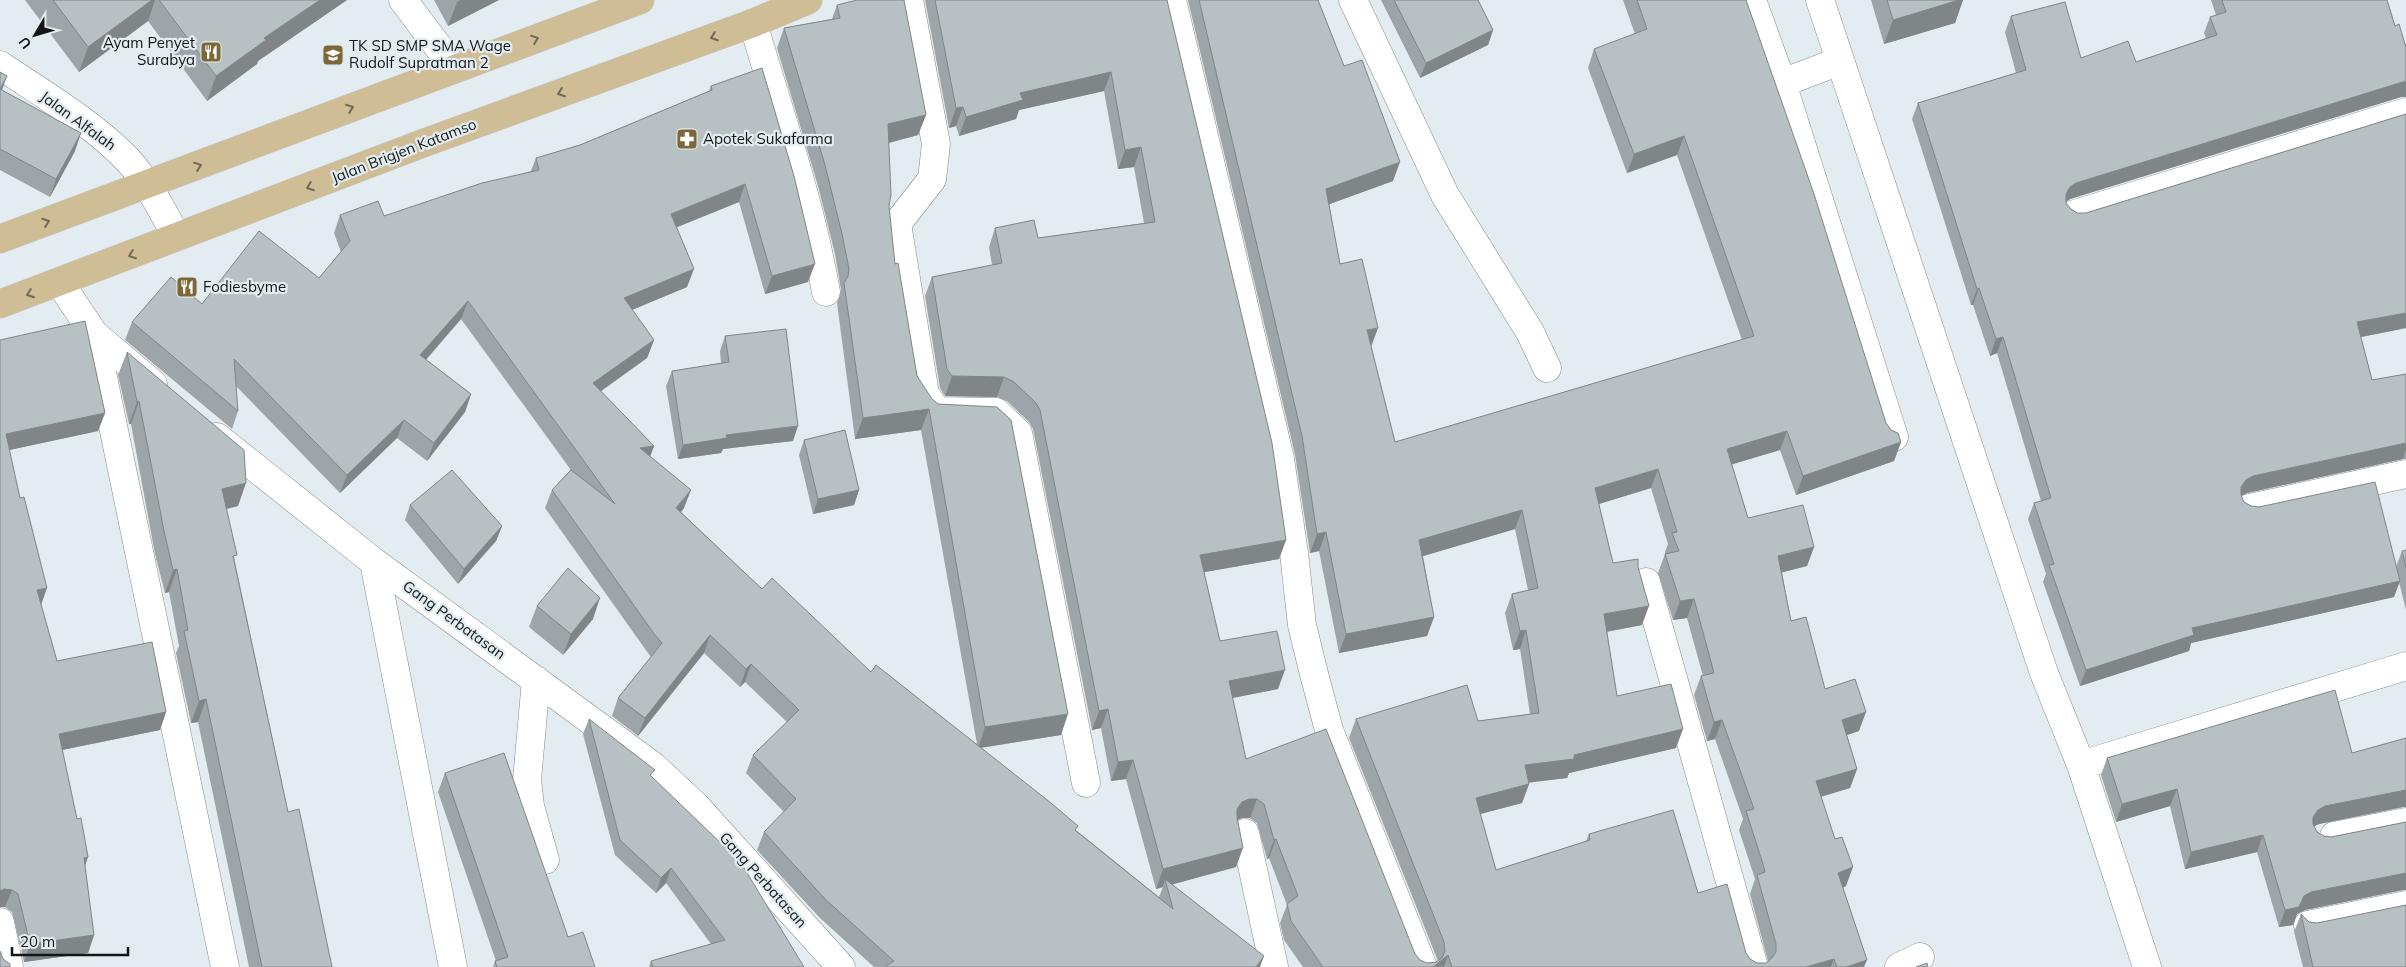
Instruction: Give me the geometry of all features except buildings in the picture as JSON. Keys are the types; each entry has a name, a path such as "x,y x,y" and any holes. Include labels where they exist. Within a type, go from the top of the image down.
{"main road":[{"path":"0,239 640,0"},
{"name":"Jalan Brigjen Katamso","path":"0,304 60,283 422,144 753,23 808,0"}],"street":[{"path":"404,0 455,69"},
{"path":"909,0 936,144 932,179 897,224 925,394 937,411 996,412 1018,433 1086,783"},
{"path":"1172,0 1280,460 1294,553 1302,625 1314,674 1329,730 1423,967"},
{"path":"1353,0 1445,195 1530,332 1547,368"},
{"path":"1752,0 1782,83 1894,437"},
{"path":"1820,0 2044,673 2081,765 2147,967"},
{"path":"753,23 804,195 819,253 826,292"},
{"path":"1782,83 1840,61"},
{"name":"Jalan Alfalah","path":"0,66 94,130 123,155 147,185 177,237"},
{"path":"2076,214 2406,112"},
{"path":"60,283 94,334 169,397"},
{"path":"94,334 226,967"},
{"name":"Gang Perbatasan","path":"200,422 374,562 653,766 696,806 841,967"},
{"path":"2250,508 2406,474"},
{"path":"374,562 453,967"},
{"path":"1646,582 1754,967"},
{"path":"2081,765 2406,666"},
{"path":"536,680 527,780 530,806 545,860"},
{"path":"2322,839 2406,822"},
{"path":"1245,833 1274,967"},
{"path":"2308,925 2406,904"},
{"path":"0,922 9,967"}],"place":[{"name":"Ayam Penyet Surabya","path":"211,52"},
{"name":"TK SD SMP SMA Wage Rudolf Supratman 2","path":"333,55"},
{"name":"Apotek Sukafarma","path":"687,139"},
{"name":"Fodiesbyme","path":"187,287"}]}
